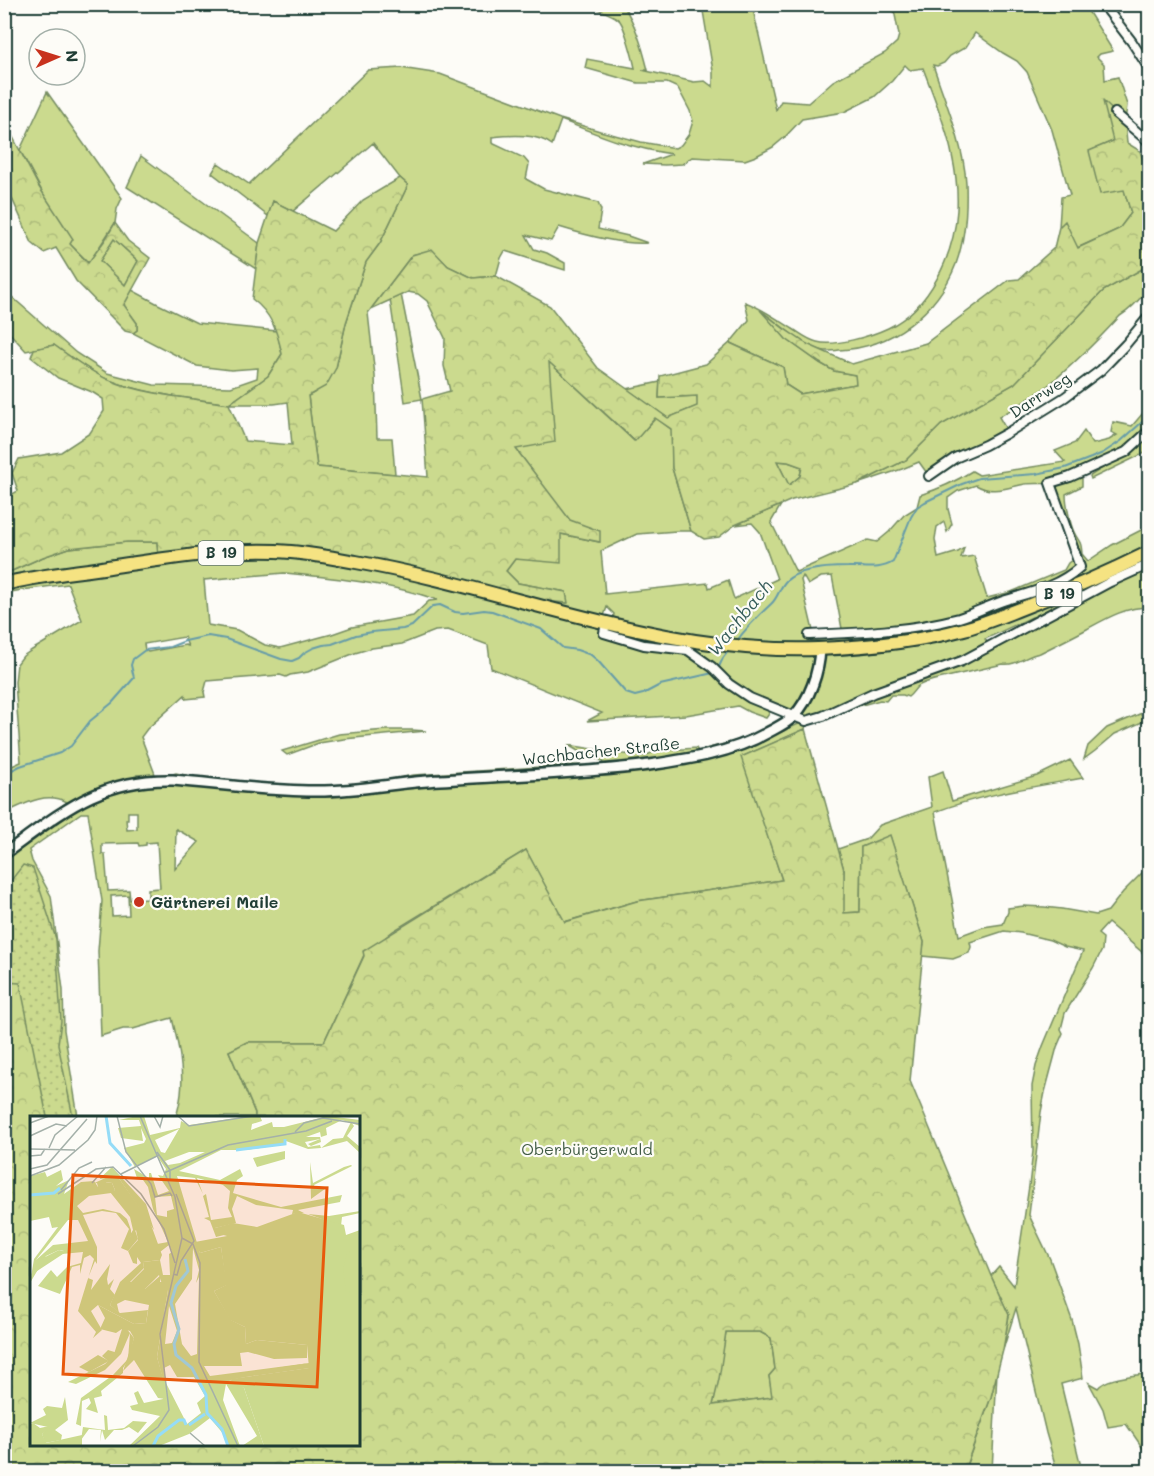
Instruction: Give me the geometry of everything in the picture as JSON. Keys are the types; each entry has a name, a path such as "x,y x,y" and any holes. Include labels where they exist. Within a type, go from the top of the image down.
{"main road":[{"name":"B 19","path":"4,584 210,553 262,550 293,552 395,569 465,585 606,623 686,640 767,649 820,649 885,644 967,629 1056,595 1149,552"}],"street":[{"path":"1103,4 1132,42 1149,70"},
{"path":"1115,113 1149,143"},
{"name":"Darrweg","path":"929,476 955,458 1013,430 1065,397 1101,370 1149,315"},
{"path":"809,635 889,631 960,617 1054,585 1071,575 1080,567 1050,483 1070,477 1126,452 1149,430"},
{"path":"606,623 604,633 620,639 644,645 688,650 750,698 806,721 823,716 873,693 962,661 1110,582 1149,564"},
{"name":"Wachbacher Straße","path":"4,854 82,800 110,788 154,779 291,790 349,791 439,780 593,771 715,754 758,738 793,717 802,705 816,677 820,649"}],"green space":[{"path":"1082,4 1113,51 1097,57 1104,64 1105,80 1118,77 1127,105 1125,122 1113,141 1090,151 1124,189 1131,213 1119,229 1077,248 1065,222 1059,227 1061,197 1070,195 1052,130 1027,72 1017,61 975,33 966,47 950,56 944,63 933,65 958,138 966,183 966,213 962,244 948,282 937,298 910,325 877,343 858,348 830,351 818,349 801,341 764,313 786,339 820,363 834,371 856,375 856,384 800,394 786,385 783,367 730,343 749,320 745,302 814,341 833,343 853,340 881,331 903,319 927,294 945,262 955,227 956,176 947,134 923,68 910,70 905,65 874,97 844,112 802,119 773,147 745,160 692,157 682,164 643,164 672,154 628,145 561,120 552,145 539,138 515,135 492,137 492,143 524,158 529,164 526,179 544,189 598,203 601,210 598,229 648,243 615,241 559,227 551,241 526,235 534,249 565,263 565,270 505,251 496,276 473,278 448,266 432,250 412,255 368,313 375,376 377,438 392,438 395,474 317,467 308,396 314,393 336,368 346,323 366,262 380,243 408,185 373,143 293,211 273,201 268,216 212,173 218,163 249,184 368,70 401,68 440,74 560,119 641,142 675,148 681,145 689,134 693,121 678,88 667,83 638,83 585,68 587,59 635,68 620,21 608,13 584,5 623,5 635,28 648,70 642,70 694,82 705,81 713,87 713,71 702,5 752,5 776,110 781,101 808,103 833,81 885,53 897,42 899,35 893,5"},
{"path":"47,92 122,198 117,209 115,223 89,263 70,244 20,150"},
{"path":"1103,101 1125,122 1127,143 1140,151 1149,178 1149,265 1103,291 1014,384 941,425 906,460 857,484 792,500 735,525 719,537 704,539 691,531 672,468 671,429 655,418 635,441 549,362 555,442 516,449 570,520 600,531 600,542 561,534 561,563 515,559 506,571 518,583 566,592 568,603 515,599 278,544 219,546 158,556 157,542 127,542 69,548 5,574 4,499 18,491 12,473 19,459 61,452 90,433 104,411 103,399 58,378 31,357 34,349 54,345 102,377 123,385 168,395 229,404 268,376 282,354 273,324 252,299 259,243 273,201 333,231 363,200 400,178 408,185 380,243 366,262 346,323 336,368 326,386 308,396 317,467 428,477 422,399 450,391 444,366 445,338 427,301 418,294 408,292 371,309 412,255 432,249 448,266 473,278 496,276 550,306 598,368 668,418 697,406 697,396 659,398 660,376 706,364 730,343 783,367 786,385 800,394 856,384 855,375 834,371 786,339 760,310 807,344 852,364 926,343 1009,280 1019,279 1054,248 1059,227 1065,221 1078,248 1119,229 1131,213 1124,190 1100,194 1089,151 1113,141","holes":["288,402 292,445 245,441 229,404","777,461 802,467 800,476 789,485"]},
{"path":"4,120 39,187 73,239 70,244 88,263 115,223 128,241 150,258 124,305 137,323 137,330 133,333 125,331 76,281 56,248 44,253 32,243 5,183","holes":["114,239 138,261 125,285 100,261"]},
{"path":"141,156 259,243 256,269 127,187"},
{"path":"113,238 138,261 125,285 100,261"},
{"path":"1149,265 1149,288 1136,303 1046,387 999,417 1007,433 929,476 919,462 857,484 906,460 941,425 1014,384 1103,291"},
{"path":"4,290 76,353 107,373 154,385 231,387 257,378 258,368 231,370 197,366 133,333 137,330 137,323 124,305 132,290 197,323 277,331 282,354 268,376 229,404 138,389 102,377 54,345 26,351 5,328"},
{"path":"401,294 422,399 405,402 390,299"},
{"path":"548,361 634,441 656,418 672,430 672,468 691,531 637,534 601,551 605,594 708,583 709,588 728,580 734,599 777,579 760,532 752,523 735,525 781,505 771,522 796,572 868,540 877,542 904,515 917,507 920,495 947,485 972,471 979,475 1065,462 1055,451 1075,443 1084,431 1093,444 1109,440 1117,435 1111,432 1113,422 1132,426 1149,406 1149,451 1091,479 1090,476 1121,456 1082,472 1082,486 1066,494 1068,513 1082,554 1088,561 1112,545 1149,526 1149,607 1117,614 1040,653 1017,662 934,680 919,686 908,697 891,695 886,701 880,700 844,710 815,723 807,721 805,729 742,757 782,880 637,901 564,922 526,850 393,931 364,955 324,1042 247,1042 229,1051 255,1116 176,1116 182,1075 172,1018 101,1036 98,951 102,901 88,813 81,813 29,850 32,861 51,896 63,990 64,1030 78,1116 65,1116 5,909 4,847 67,802 43,798 5,813 5,769 21,762 15,682 17,664 23,656 82,620 68,584 5,593 5,574 69,548 127,542 157,542 158,556 219,546 278,544 322,556 567,603 566,592 518,583 506,571 515,559 561,534 599,542 599,531 570,521 516,449","holes":["1050,483 1077,556 1068,563 1064,570 1011,592 987,598 974,556 961,558 964,548 938,558 935,539 937,527 944,522 947,532 952,524 948,498 958,491 976,485 994,490 1025,484","284,573 381,585 438,600 429,601 413,616 352,627 280,648 265,645 237,630 208,625 204,580","803,576 808,585 821,577 832,576 843,634 814,635 801,580","607,607 614,614 611,629 604,633 600,627 601,617 604,616","1032,617 1034,622 990,646 985,639","448,630 488,645 491,668 602,713 587,721 686,715 738,706 766,718 769,714 766,706 789,715 757,734 698,751 696,748 657,751 644,756 568,745 585,755 603,761 601,766 572,765 414,775 353,786 316,787 194,777 176,773 173,774 177,780 141,781 137,775 155,774 141,737 185,695 186,699 205,697 207,681 280,675 286,677 308,672 372,648 402,644 435,631","184,637 188,646 148,652 144,644","793,717 805,721 733,754 718,754","128,812 137,812 137,829 127,830 126,819 128,819","176,829 199,842 175,869","157,842 160,888 148,889 148,899 130,900 129,890 108,891 102,844 138,843 139,846 146,845 146,843","128,895 129,915 112,916 111,896"]},
{"path":"660,382 659,398 697,396 698,406 668,418 627,389"},
{"path":"777,461 802,467 800,476 789,486"},
{"path":"1149,710 1149,719 1115,734 1084,759 1088,746 1107,728"},
{"name":"Oberbürgerwald","path":"805,729 844,870 844,913 860,912 861,847 890,835 924,942 910,1081 1009,1315 991,1397 964,1471 5,1472 5,985 21,978 48,1116 30,1116 30,1446 360,1446 360,1116 255,1116 229,1051 247,1042 324,1042 364,956 363,951 526,850 565,922 637,901 782,880 741,757","holes":["726,1332 760,1332 771,1338 775,1369 769,1376 772,1397 713,1405"]},
{"path":"386,730 426,731 319,743 287,755 282,751 339,734"},
{"path":"1070,760 1083,778 989,796 935,812 959,936 983,927 1003,924 1008,908 1044,907 1096,915 1108,911 1143,872 1149,818 1149,958 1108,923 1098,934 1103,938 1102,950 1065,1013 1061,1029 1063,1033 1057,1047 1041,1112 1029,1215 1050,1259 1072,1320 1083,1378 1061,1384 1082,1471 1057,1471 1016,1308 1003,1350 1009,1315 991,1276 999,1267 1014,1286 1033,1151 1032,1086 1036,1066 1083,951 1065,947 1050,940 1004,931 970,942 969,953 953,959 922,956 924,942 890,836 861,847 860,912 843,913 844,870 838,849 867,839 880,825 932,807 928,777 943,771 952,801 1037,776"},
{"path":"23,865 33,868 56,939 61,1021 58,1044 73,1116 47,1116 20,983 5,982 5,888"},
{"path":"726,1332 760,1332 771,1338 775,1369 769,1376 773,1397 713,1405"},
{"path":"997,1372 992,1471 964,1472 991,1397"},
{"path":"1149,1373 1149,1406 1146,1408 1149,1418 1149,1457 1126,1424 1108,1427 1103,1409 1089,1383 1098,1388 1107,1381"}],"waterway":[{"name":"Wachbach","path":"736,642 752,622 773,602 786,581 799,573 815,569 877,567 893,562 911,517 917,507 925,502 979,478 1036,474 1065,468 1091,458 1121,441 1150,415"},
{"name":"Wachbach","path":"4,774 20,766 60,753 71,746 90,721 112,703 134,678 131,665 133,659 145,650 170,647 208,636 226,639 292,661 313,648 356,635 412,626 433,606 440,605 463,613 492,611 541,629 563,648 591,655 626,693 635,696 660,685 713,673"},
{"name":"Wachbach","path":"718,669 730,649"}],"place":[{"name":"Gärtnerei Maile","path":"139,902"}]}
